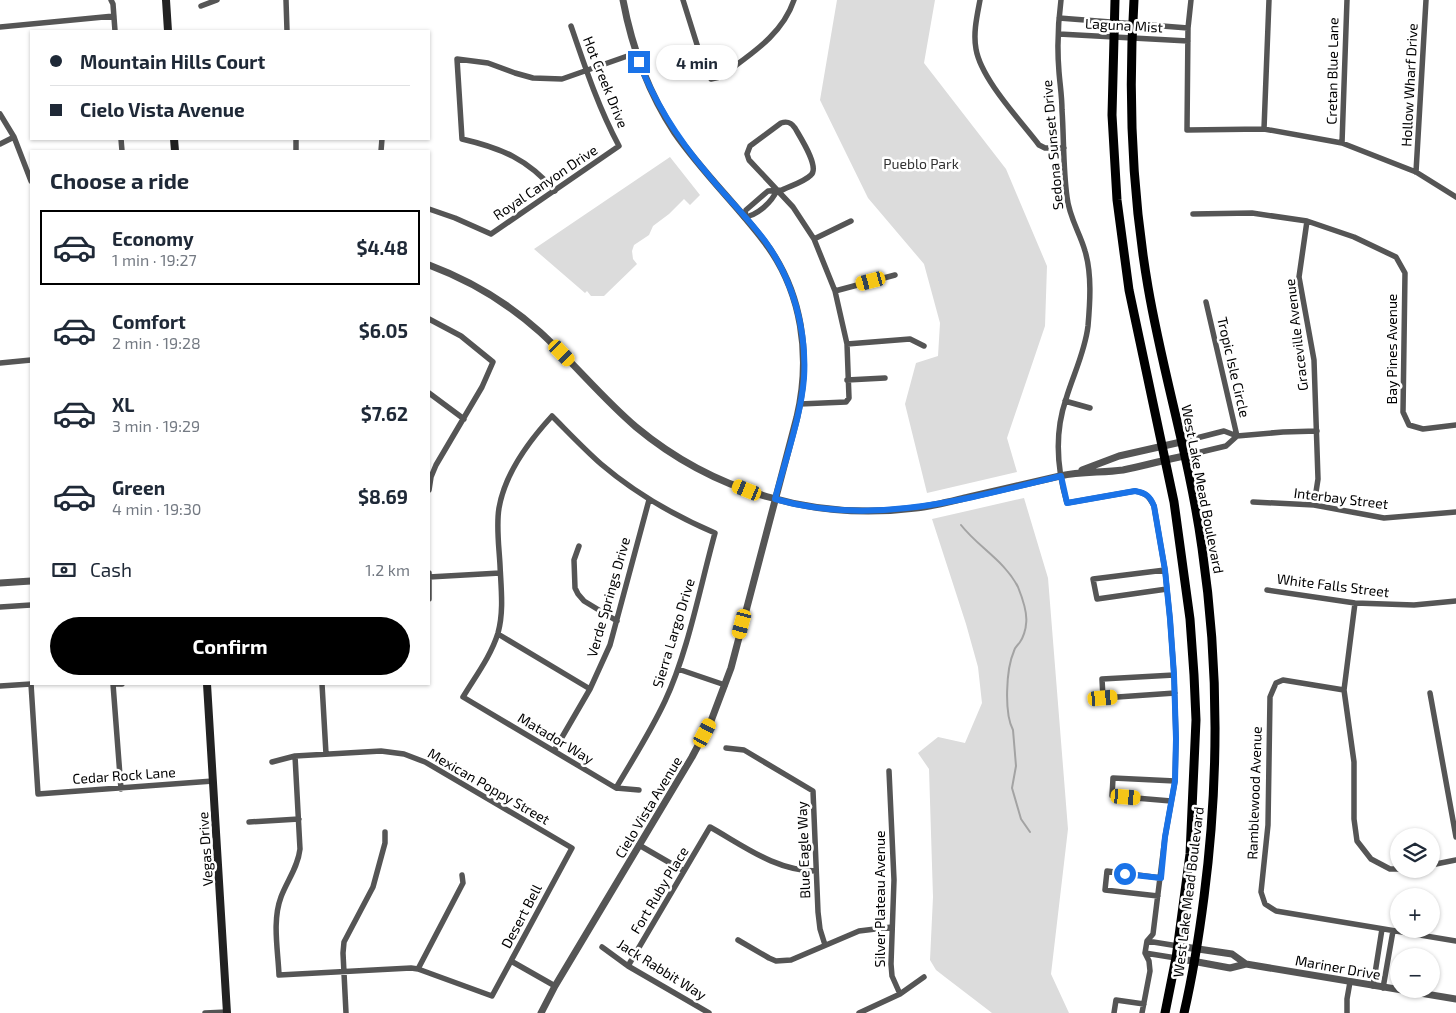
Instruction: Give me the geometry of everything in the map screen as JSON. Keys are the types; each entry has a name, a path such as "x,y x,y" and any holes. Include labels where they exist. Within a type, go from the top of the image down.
{"main road":[{"path":"166,0 168,30"},
{"name":"West Lake Mead Boulevard","path":"1115,0 1112,115 1117,200 1129,290 1166,460 1180,540 1189,609 1196,720 1190,854 1178,946 1165,1013"},
{"name":"West Lake Mead Boulevard","path":"1134,0 1132,115 1136,199 1148,286 1202,547 1211,619 1215,778 1210,856 1196,962 1184,1013"},
{"name":"Vegas Drive","path":"207,685 227,1012"}],"street":[{"path":"111,0 115,30"},
{"path":"202,6 217,0"},
{"path":"286,0 287,30"},
{"name":"Cielo Vista Avenue","path":"541,1013 692,757 711,721 725,685 800,404 804,378 804,350 799,319 785,277 772,252 706,173 675,132 651,90 636,53 623,0"},
{"path":"683,0 705,70 711,79 720,76 769,40 781,26 794,0"},
{"path":"980,0 975,29 976,48 986,76 1039,145 1045,148 1064,148"},
{"name":"Sedona Sunset Drive","path":"1061,0 1058,70 1067,198 1074,224 1085,250 1089,278 1088,326 1085,344 1065,400 1058,435 1058,458 1061,476 1067,503 1135,491 1150,497 1154,506 1165,570"},
{"path":"1191,0 1188,28 1187,130 1264,129 1342,143 1416,172 1456,197"},
{"path":"1264,129 1269,0"},
{"name":"Cretan Blue Lane","path":"1342,143 1347,0"},
{"name":"Hollow Wharf Drive","path":"1416,172 1426,0"},
{"path":"0,27 114,16"},
{"name":"Laguna Mist","path":"1059,18 1188,28"},
{"name":"Hot Creek Drive","path":"571,26 609,128 620,146"},
{"name":"Laguna Mist","path":"1059,34 1188,41"},
{"path":"555,191 542,175 511,154 487,144 462,139 457,59 488,62 533,78 562,79 636,53"},
{"path":"0,114 14,136 30,177"},
{"path":"777,190 773,198 763,207 751,216 744,217 746,210 768,191 777,190 782,190 811,176 814,171 813,163 796,128 789,122 780,123 750,146 747,154 749,160 777,190 793,207 814,239 835,291 847,344 849,398 846,402 800,404"},
{"path":"0,144 14,136"},
{"name":"Royal Canyon Drive","path":"430,209 491,234 620,146"},
{"path":"757,200 763,207"},
{"path":"1193,214 1252,213 1307,221"},
{"path":"814,239 851,221"},
{"name":"Bay Pines Avenue","path":"1307,221 1354,236 1396,257 1404,273 1403,412 1409,425 1423,429 1456,425"},
{"name":"Graceville Avenue","path":"1307,221 1299,277 1314,360 1318,479 1314,506"},
{"path":"430,264 484,291 527,321 562,353 616,409 662,447 713,476 775,499 839,511 896,510 931,506 1075,473 1122,470 1184,456 1226,446 1237,436"},
{"path":"835,291 895,275"},
{"name":"Tropic Isle Circle","path":"1206,302 1237,436"},
{"path":"430,320 461,336 493,362 464,420 430,476"},
{"path":"847,344 910,339 924,346"},
{"path":"0,363 30,360"},
{"path":"847,380 885,378"},
{"path":"430,394 464,420"},
{"path":"1065,400 1090,408"},
{"path":"590,689 498,634 502,610 498,522 504,490 534,435 552,416 600,463 649,500"},
{"path":"1075,473 1119,456 1224,432 1237,436 1317,431"},
{"name":"Sierra Largo Drive","path":"616,788 665,701 678,669 714,533 689,522 649,500"},
{"name":"Verde Springs Drive","path":"554,751 590,689 610,645 649,500"},
{"name":"Interbay Street","path":"1253,502 1314,506 1384,518 1456,512"},
{"path":"579,546 574,560 578,594 584,601 617,621"},
{"path":"1142,1013 1150,971 1149,961 1145,953 1146,941 1153,934 1165,837 1175,781 1175,693 1174,675 1167,590 1165,570 1093,579 1096,600 1167,590"},
{"path":"430,577 500,573"},
{"path":"0,583 30,581"},
{"name":"White Falls Street","path":"1267,590 1356,603 1414,605 1456,601"},
{"path":"1356,603 1344,690 1354,762 1354,819 1357,841 1371,859 1390,869"},
{"path":"0,607 30,605"},
{"name":"Matador Way","path":"498,634 463,697 616,788 639,790"},
{"path":"678,669 725,685"},
{"path":"1174,675 1102,679 1103,698 1175,693"},
{"name":"Ramblewood Avenue","path":"1344,690 1283,680 1276,683 1270,697 1268,825 1261,892 1265,904 1276,911 1382,929"},
{"path":"0,686 30,684"},
{"name":"Cedar Rock Lane","path":"31,685 38,794 213,781"},
{"path":"113,685 121,789"},
{"path":"322,685 326,754"},
{"path":"1430,693 1456,837"},
{"name":"Blue Eagle Way","path":"726,748 744,750 813,791 818,912 820,929 825,945"},
{"name":"Mexican Poppy Street","path":"272,762 295,756 326,754 381,751 404,754 425,762 572,848"},
{"path":"295,756 300,849 299,859 281,898 276,915 279,975 418,969 463,883 462,875"},
{"name":"Silver Plateau Avenue","path":"889,771 894,880 891,964 892,976 900,994"},
{"path":"1172,801 1112,796 1113,778 1175,781"},
{"path":"250,822 299,819"},
{"name":"Fort Ruby Place","path":"628,966 710,827 770,861 785,867 816,871"},
{"path":"346,1013 342,953 344,942 374,887 385,843 385,832"},
{"path":"639,845 684,871"},
{"name":"Desert Bell","path":"418,969 492,996 572,848"},
{"path":"1440,863 1456,860"},
{"path":"1158,896 1105,890 1107,872 1161,878"},
{"path":"738,940 776,961 791,960 859,931 892,927"},
{"path":"1373,986 1382,929 1390,931"},
{"path":"1383,988 1391,938"},
{"path":"1437,938 1456,941"},
{"name":"Mariner Drive","path":"1146,941 1232,954 1246,964"},
{"name":"Jack Rabbit Way","path":"602,947 628,966 709,1013"},
{"name":"Mariner Drive","path":"1145,953 1230,968 1246,964 1456,999"},
{"path":"511,961 556,986"},
{"path":"860,1013 900,994 924,977"},
{"path":"1348,1013 1346,1000 1350,982"},
{"path":"1114,1013 1116,1000 1144,1004"},
{"path":"206,1013 227,1012"}],"green space":[{"name":"Pueblo Park","path":"837,0 935,0 924,63 1006,169 1047,266 1045,326 1007,438 1017,472 927,493 905,404 916,363 938,356 940,323 924,264 868,198 820,100"},
{"path":"670,157 700,195 690,205 684,199 653,226 649,235 634,245 632,251 633,259 637,264 604,296 591,296 587,291 585,293 534,249"},
{"path":"1024,498 1048,578 1068,829 1051,974 1069,1013 992,1013 936,970 930,960 933,897 929,769 918,753 938,737 965,743 982,703 978,667 932,519"}],"waterway":[{"path":"961,525 1006,569 1018,587 1023,600 1026,620 1025,631 1011,659 1007,702 1013,730 1016,766 1012,788 1021,819 1030,832"}],"route":[{"path":"639,62 656,100 675,132 706,173 765,241 782,270 794,300 803,344 804,378 800,404 775,499 839,511 896,510 931,506 1061,476 1067,503 1135,491 1150,497 1154,506 1165,570 1170,619 1176,739 1175,781 1165,837 1161,878 1125,874"}]}
